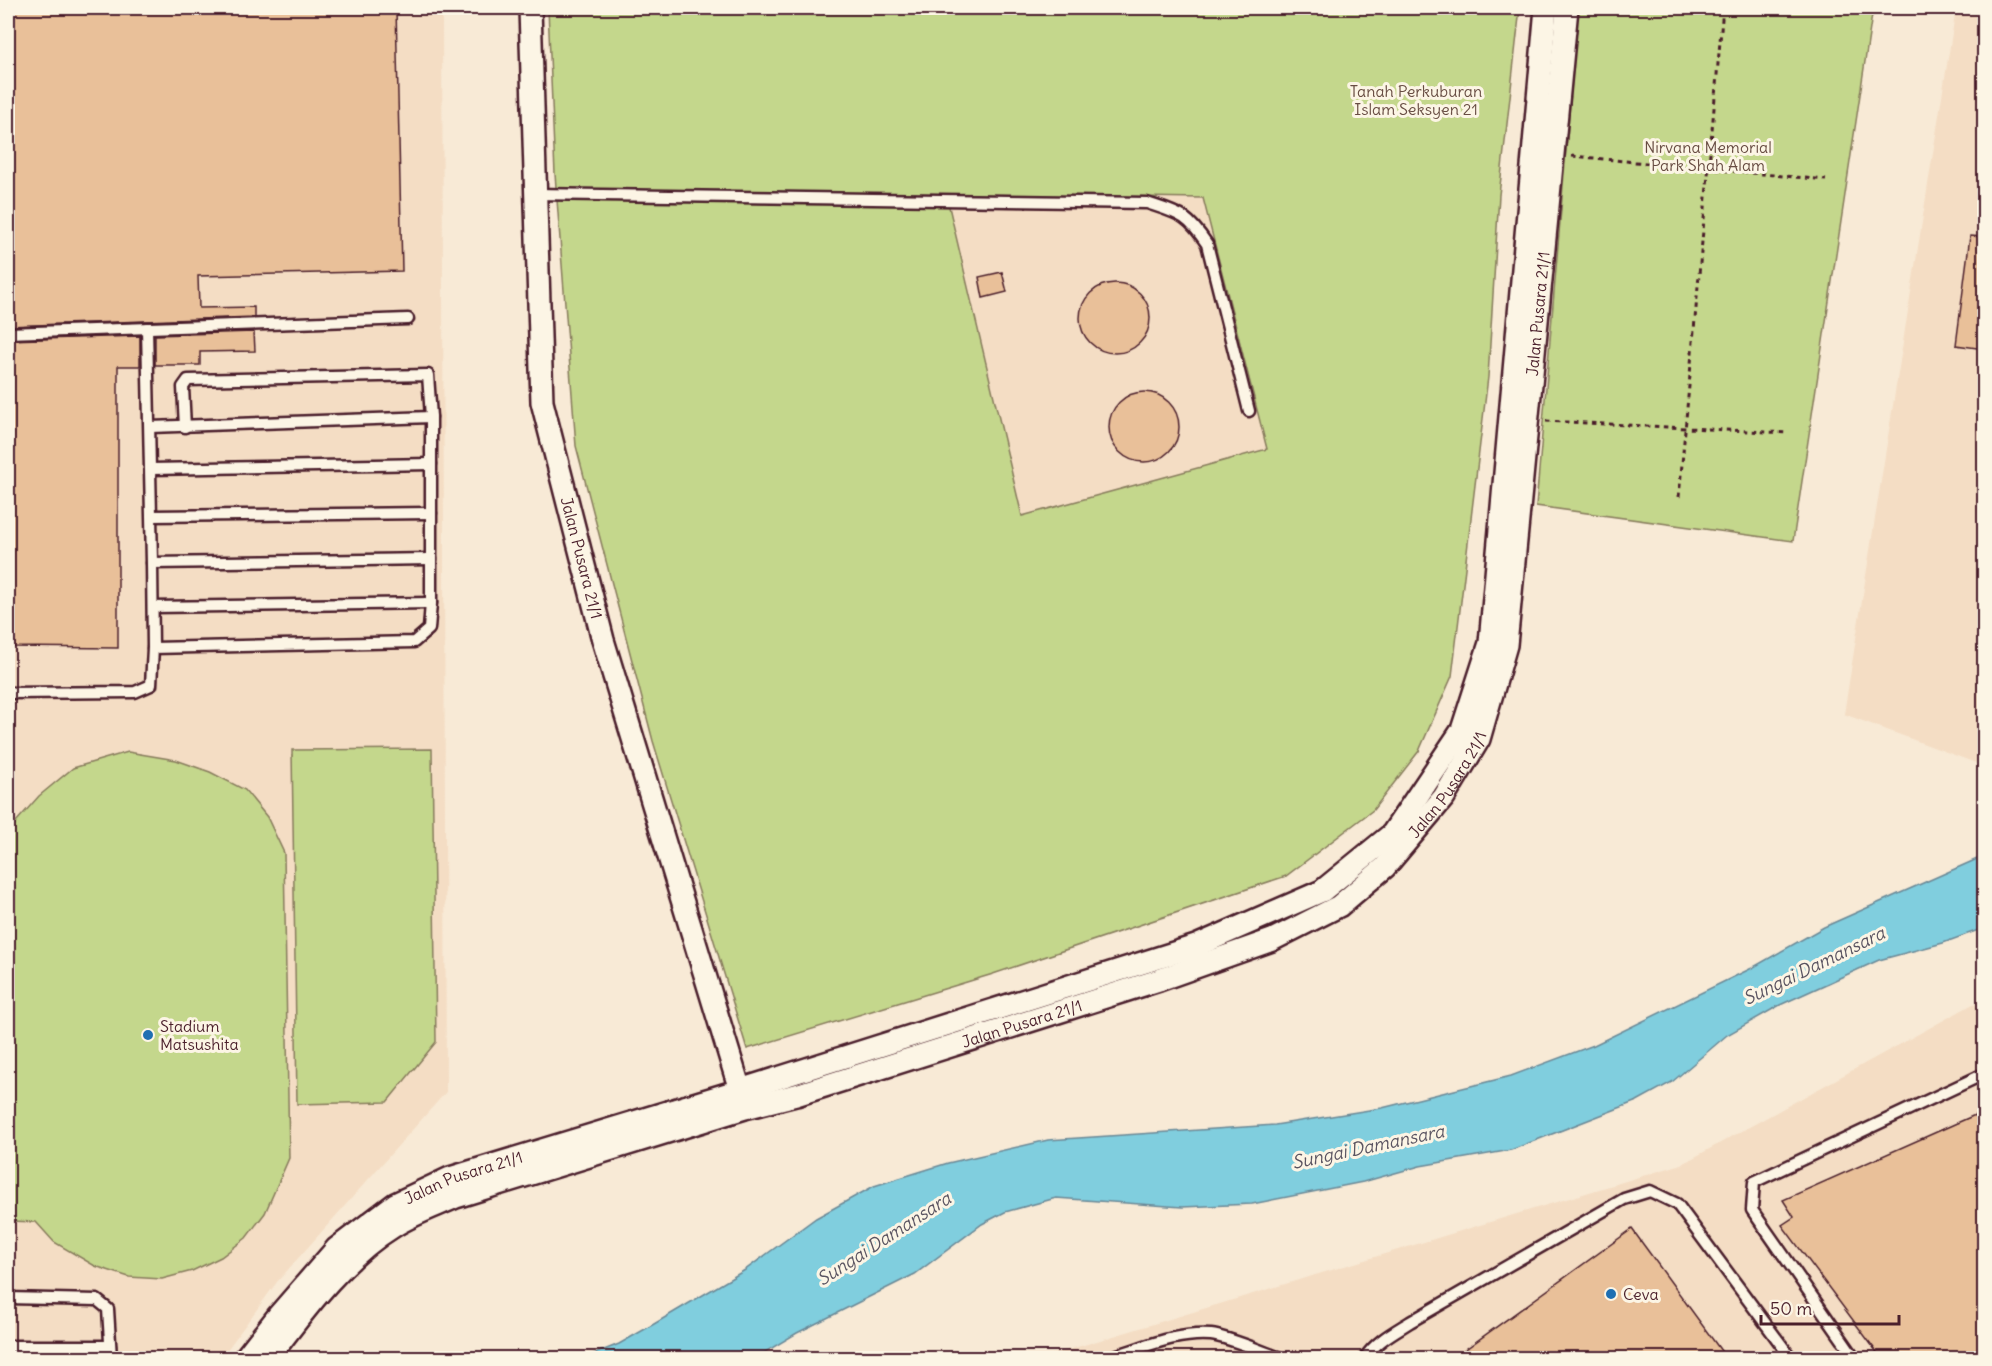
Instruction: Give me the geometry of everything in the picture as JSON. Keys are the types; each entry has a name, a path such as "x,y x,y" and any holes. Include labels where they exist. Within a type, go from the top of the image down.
{"street":[{"name":"Jalan Pusara 21/1","path":"530,8 542,402 603,640 742,1099"},
{"name":"Jalan Pusara 21/1","path":"268,1359 302,1313 345,1264 394,1226 456,1197 1196,946 1322,891 1392,834 1462,730 1491,643 1546,8"},
{"name":"Jalan Pusara 21/1","path":"245,1359 278,1316 337,1248 395,1204 450,1178 742,1099 796,1095 1159,980 1272,940 1339,906 1385,867 1444,797 1479,739 1506,645 1567,8"}],"lane":[{"path":"534,194 1147,203 1182,215 1196,226 1208,244 1249,411"},
{"path":"8,333 408,319"},
{"path":"8,693 135,692 151,685 152,516 147,328"},
{"path":"153,648 414,642 429,629 431,417 428,375 188,380 183,387 185,427"},
{"path":"150,427 431,417"},
{"path":"151,469 431,464"},
{"path":"152,516 431,513"},
{"path":"152,563 431,559"},
{"path":"153,608 431,603"},
{"path":"1855,1359 1752,1210 1754,1182 1984,1074"},
{"path":"1365,1359 1369,1352 1384,1339 1410,1322 1624,1199 1650,1191 1677,1204 1791,1359"},
{"path":"8,1298 97,1300 108,1309 111,1359"},
{"path":"1107,1359 1181,1336 1198,1335 1213,1335 1281,1359"},
{"path":"8,1347 111,1346"}],"path":[{"path":"1679,497 1723,8"},
{"path":"1552,154 1826,180"},
{"path":"1526,420 1788,433"}],"shaded area":[{"path":"8,8 442,8 446,1092 277,1282 221,1358 8,1358"},
{"path":"1956,8 1984,8 1984,766 1844,714"},
{"path":"946,193 1203,197 1267,449 1022,517"},
{"path":"1984,998 1984,1358 1041,1358 1682,1164"}],"green space":[{"name":"Tanah Perkuburan Islam Seksyen 21","path":"548,8 1520,8 1499,195 1488,377 1452,676 1419,751 1373,810 1286,876 993,974 747,1049 653,741 576,446 555,174","holes":["946,194 1203,198 1267,449 1022,516"]},
{"name":"Nirvana Memorial Park Shah Alam","path":"1578,8 1873,8 1793,541 1536,506"},
{"path":"432,749 436,1042 387,1102 297,1104 292,750"},
{"name":"Stadium Matsushita","path":"128,752 176,760 210,772 245,790 267,817 284,853 289,1158 265,1213 246,1238 221,1257 192,1271 162,1279 129,1277 95,1266 54,1242 36,1222 10,1221 8,831 39,796 73,768"}],"water":[{"name":"Sungai Damansara","path":"1984,856 1984,928 1943,943 1879,960 1780,1005 1727,1035 1672,1082 1637,1101 1511,1150 1420,1166 1363,1182 1252,1204 1182,1207 1056,1198 1005,1212 982,1224 915,1274 797,1333 755,1358 584,1358 619,1344 654,1324 745,1270 816,1218 874,1186 948,1163 1048,1140 1275,1125 1382,1108 1511,1076 1594,1045 1752,968 1824,927"}],"building":[{"path":"8,8 396,8 402,271 198,276 199,308 254,307 254,317 8,326"},
{"path":"1970,236 1984,237 1984,349 1956,345"},
{"path":"1002,272 1007,292 983,298 979,277"},
{"path":"1115,283 1128,286 1140,293 1147,305 1150,318 1147,331 1140,343 1128,350 1115,353 1102,350 1090,343 1083,331 1080,318 1083,305 1090,293 1102,286"},
{"path":"254,332 255,351 200,352 200,365 155,365 155,335"},
{"path":"140,336 140,366 118,366 118,648 11,647 11,368 8,368 8,340"},
{"path":"1137,392 1151,392 1164,398 1173,407 1179,420 1177,440 1169,452 1151,462 1137,462 1124,456 1115,447 1109,434 1109,420 1115,407 1124,398"},
{"path":"1984,1111 1984,1359 1882,1359 1782,1225 1794,1217 1783,1200"},
{"name":"Ceva","path":"1632,1229 1727,1359 1452,1359"}],"place":[{"name":"Stadium Matsushita","path":"148,1035"},
{"name":"Ceva","path":"1611,1294"}]}
